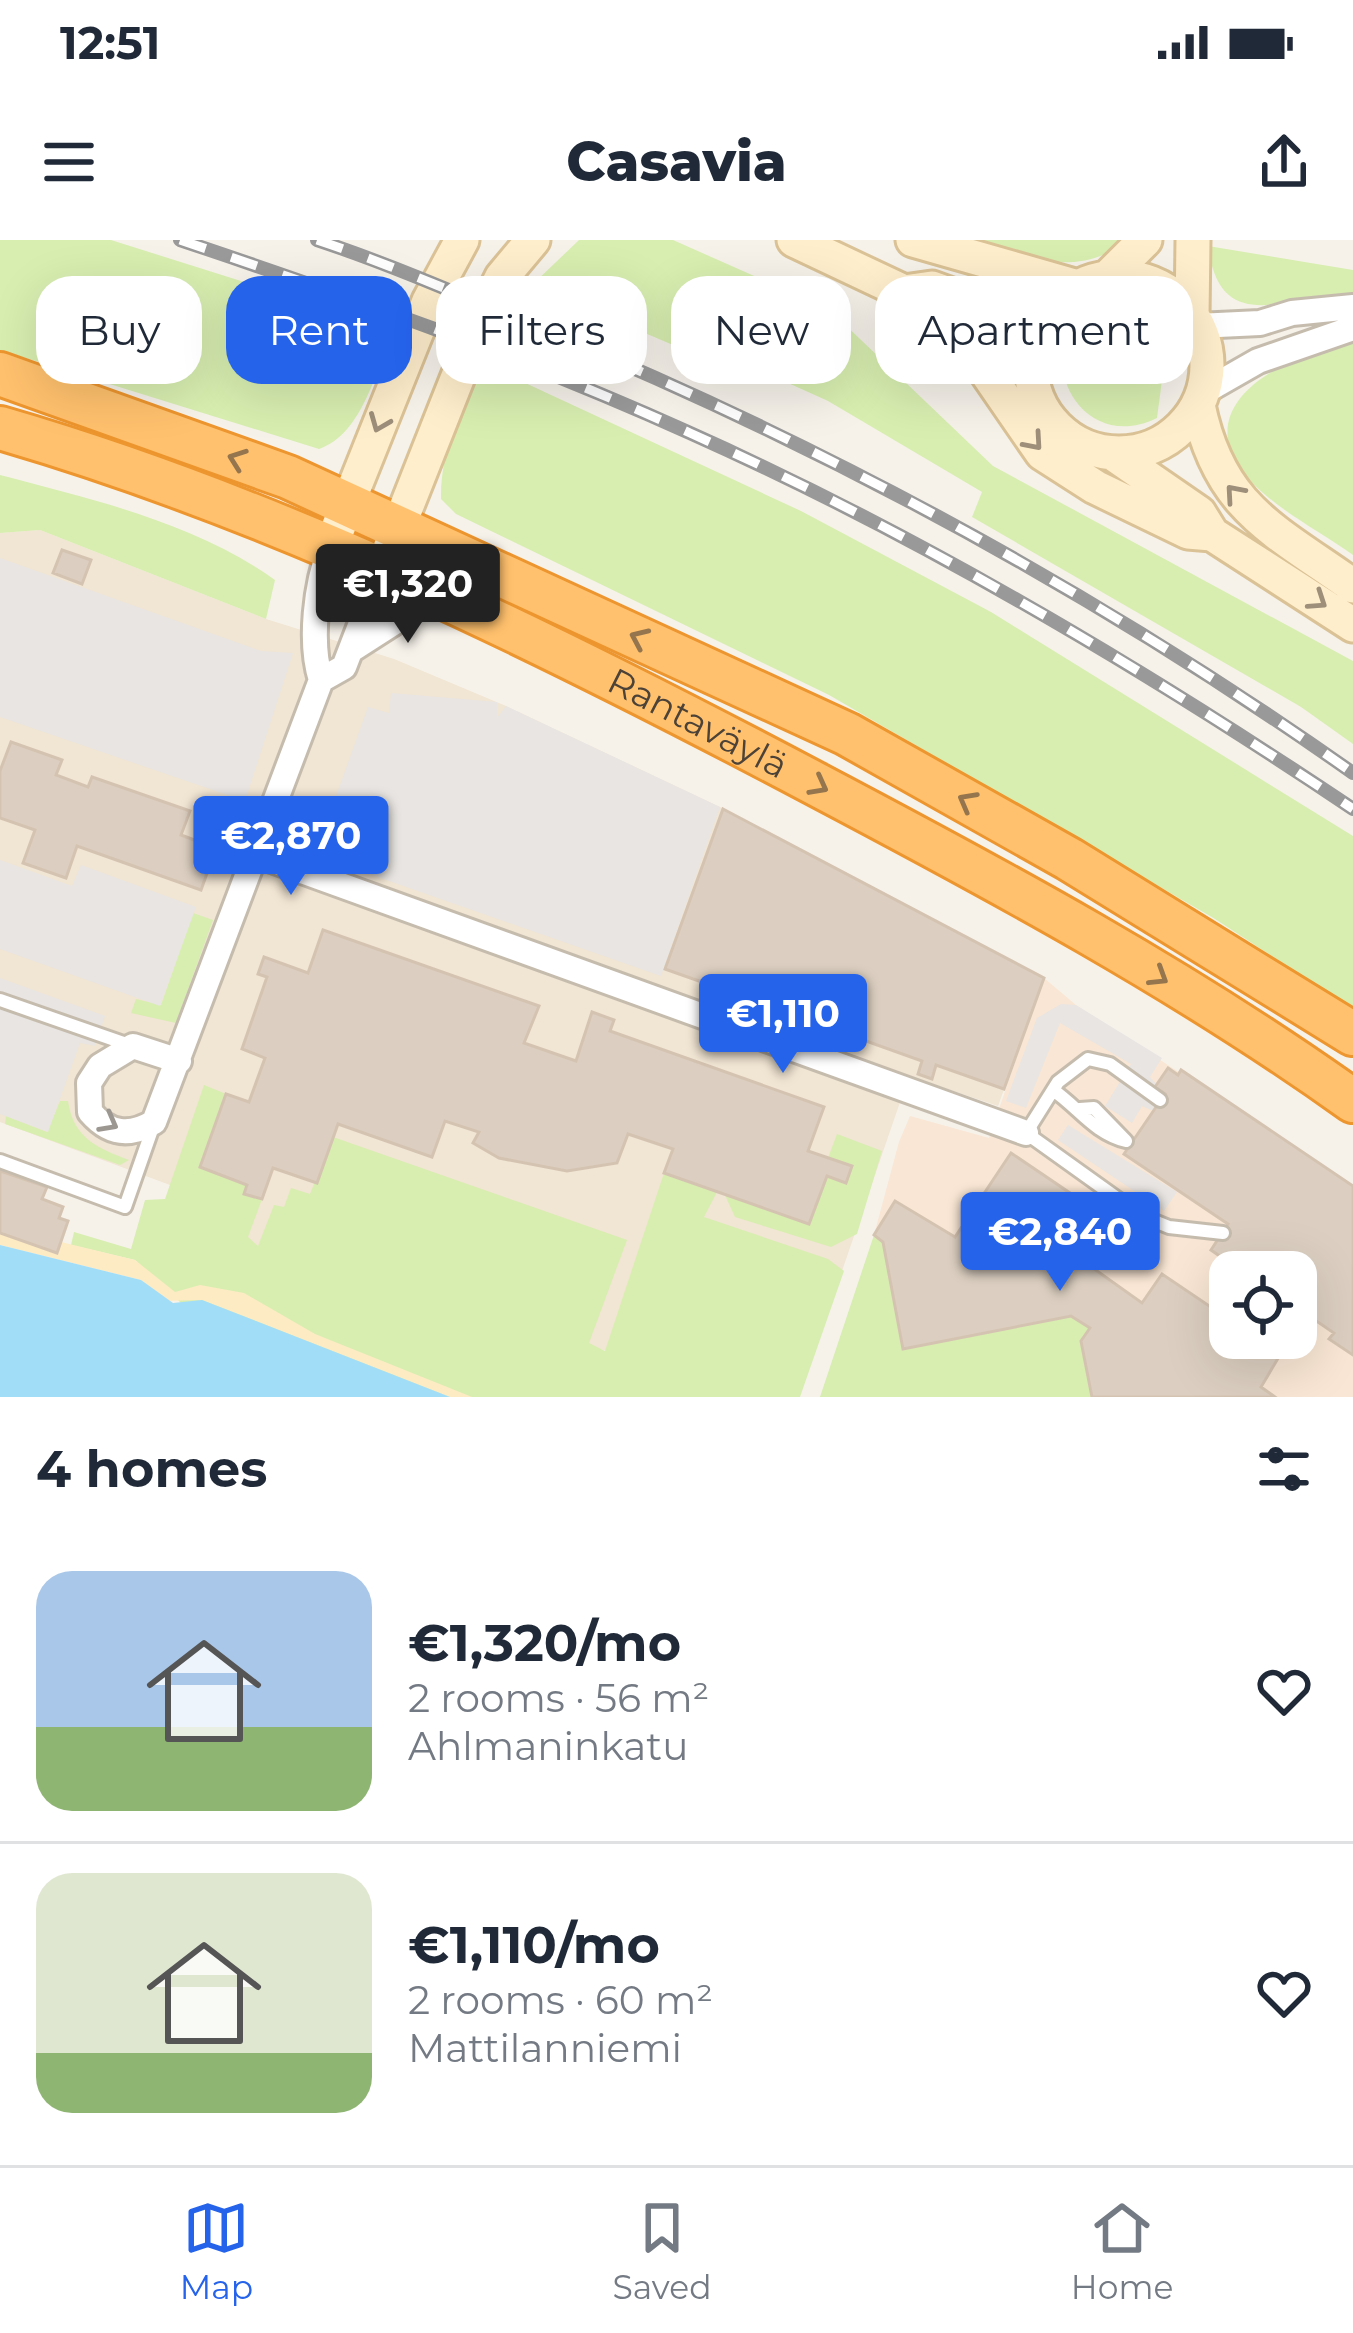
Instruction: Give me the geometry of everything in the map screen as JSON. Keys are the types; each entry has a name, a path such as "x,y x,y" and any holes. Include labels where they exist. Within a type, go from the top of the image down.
{"highway":[{"name":"Rantaväylä","path":"0,374 288,477 847,734 1069,859 1353,1034"},
{"name":"Rantaväylä","path":"0,428 330,548 582,659 1042,904 1353,1101"}],"main road":[{"path":"330,548 428,301 462,240"},
{"path":"381,571 479,321 502,277 532,240"},
{"path":"794,240 875,278"},
{"path":"913,240 1067,276"},
{"path":"1100,276 1145,240"},
{"path":"1112,453 1163,442 1200,399 1207,375 1205,344 1195,321 1193,240"},
{"path":"994,384 1042,453 1095,487 1188,532 1212,533"},
{"path":"1036,384 1046,414 1076,442 1112,453 1199,513 1212,533 1353,625"},
{"path":"1200,399 1211,456 1237,500 1353,586"}],"street":[{"path":"1195,321 1260,322 1292,313 1353,307"},
{"path":"1200,399 1290,347 1353,328"},
{"path":"179,1061 133,1046 100,1066 89,1083 90,1112 108,1128 129,1133 154,1122 179,1061 321,680 311,650 321,608 320,574 330,548"},
{"path":"321,680 344,667 381,571"},
{"path":"353,649 434,597"},
{"path":"255,854 1026,1133"}],"lane":[{"path":"0,1000 133,1046"},
{"path":"1160,1100 1109,1064 1088,1059 1068,1071 1026,1133 1142,1216 1169,1227 1222,1233"},
{"path":"1053,1090 1080,1109"},
{"path":"0,1161 124,1207 154,1122"}],"shaded area":[{"path":"40,530 266,619 394,659 506,706 720,807 1044,978 998,1106 909,1076 799,1396 607,1351 259,1247 170,1185 0,1122 0,533"},
{"path":"0,558 261,651 293,653 245,801 0,717"},
{"path":"391,693 497,702 497,718 506,706 720,807 661,976 315,855 368,707 389,713"},
{"path":"0,860 72,886 81,865 196,907 160,1006 0,949"},
{"path":"0,978 105,1016 95,1046 80,1043 48,1132 0,1114"},
{"path":"1044,978 1076,1005 1353,1186 1353,1397 932,1397 895,1364 874,1235 910,1116 989,1138"},
{"path":"1061,1004 1076,1005 1162,1058 1150,1077 1165,1094 1153,1111 1142,1106 1132,1123 1105,1106 1131,1064 1060,1023 1026,1108 1006,1101 1037,1018"},
{"path":"1068,1125 1177,1192 1164,1211 1058,1140"}],"green space":[{"path":"0,240 111,240 226,276 226,384 372,384 347,429 319,449 110,384 202,384 202,276 36,276 36,361 0,350"},
{"path":"579,240 673,240 754,276 671,276 671,344 647,334 647,276 541,276"},
{"path":"953,240 1125,240 1107,253 1065,262 1019,257"},
{"path":"1208,246 1353,270 1353,293 1261,305 1242,302 1227,293 1215,275"},
{"path":"851,330 875,353 875,384 907,384 993,466 1353,661 1353,744 1301,707 972,517 982,492 828,401 790,384 851,384"},
{"path":"1353,343 1353,555 1259,489 1236,462 1228,437 1231,415 1260,379 1307,355"},
{"path":"471,384 527,384 801,511 991,612 1353,836 1353,1009 1215,919 829,695 456,514 441,499 453,429"},
{"path":"1162,384 1157,418 1127,426 1101,422 1081,408 1068,387"},
{"path":"0,475 178,528 244,560 275,580 266,619 40,530 0,533"},
{"path":"193,913 213,920 176,1023 131,1013 136,999 161,1005"},
{"path":"204,1085 226,1094 200,1167 247,1185 245,1194 262,1199 248,1237 258,1246 274,1205 284,1207 291,1188 310,1194 333,1137 627,1240 589,1343 605,1351 664,1173 717,1192 704,1217 828,1259 844,1271 800,1397 450,1397 181,1303 135,1260 71,1245 74,1232 131,1249 145,1200 165,1199"},
{"path":"60,1101 68,1101 76,1125 90,1141 129,1160 120,1165 5,1124 6,1116 47,1132"},
{"path":"837,1134 882,1151 857,1234 831,1247 735,1217 725,1195 809,1224 827,1176 846,1182 852,1167 828,1158"},
{"path":"874,1235 883,1242 904,1349 1071,1316 1090,1328 1081,1342 1092,1397 820,1397"}],"sand":[{"path":"0,1233 56,1253 61,1242 135,1260 175,1292 200,1285 244,1293 315,1334 472,1397 450,1397 202,1300 163,1301 141,1280 0,1245"}],"water":[{"path":"0,1245 141,1280 173,1303 202,1300 450,1397 0,1397"}],"building":[{"path":"62,550 91,560 82,584 53,573"},
{"path":"11,742 62,760 56,775 88,787 92,777 190,811 181,835 216,848 201,890 77,846 66,878 23,863 35,830 0,818 0,771"},
{"path":"723,809 1044,978 1004,1089 936,1065 932,1079 918,1074 922,1061 746,998 742,1011 728,1007 733,993 665,969"},
{"path":"323,930 539,1006 524,1043 576,1061 592,1012 614,1020 610,1031 824,1107 808,1151 852,1166 846,1183 827,1176 809,1224 664,1173 673,1149 628,1134 617,1163 567,1171 499,1158 473,1143 479,1132 445,1121 432,1157 338,1124 317,1183 273,1168 262,1199 244,1194 247,1185 200,1167 226,1094 249,1102 265,1058 242,1049 267,977 258,974 264,957 308,973"},
{"path":"1168,1068 1178,1075 1181,1070 1353,1186 1353,1355 1329,1339 1334,1333 1317,1321 1317,1251 1212,1251 1228,1224 1124,1154 1165,1094 1155,1087"},
{"path":"1011,1153 1104,1216 1076,1256 1142,1303 1162,1274 1209,1306 1209,1359 1278,1359 1261,1387 1275,1397 1092,1397 1081,1341 1090,1328 1071,1316 903,1349 883,1242 874,1235 895,1201 955,1237"},
{"path":"0,1171 47,1187 42,1199 63,1207 59,1218 68,1221 57,1253 0,1233"}],"railway":[{"path":"180,240 501,354 776,473 946,560 1112,655 1353,809"},
{"path":"317,240 432,283 652,377 860,476 1160,645 1353,773"}]}
